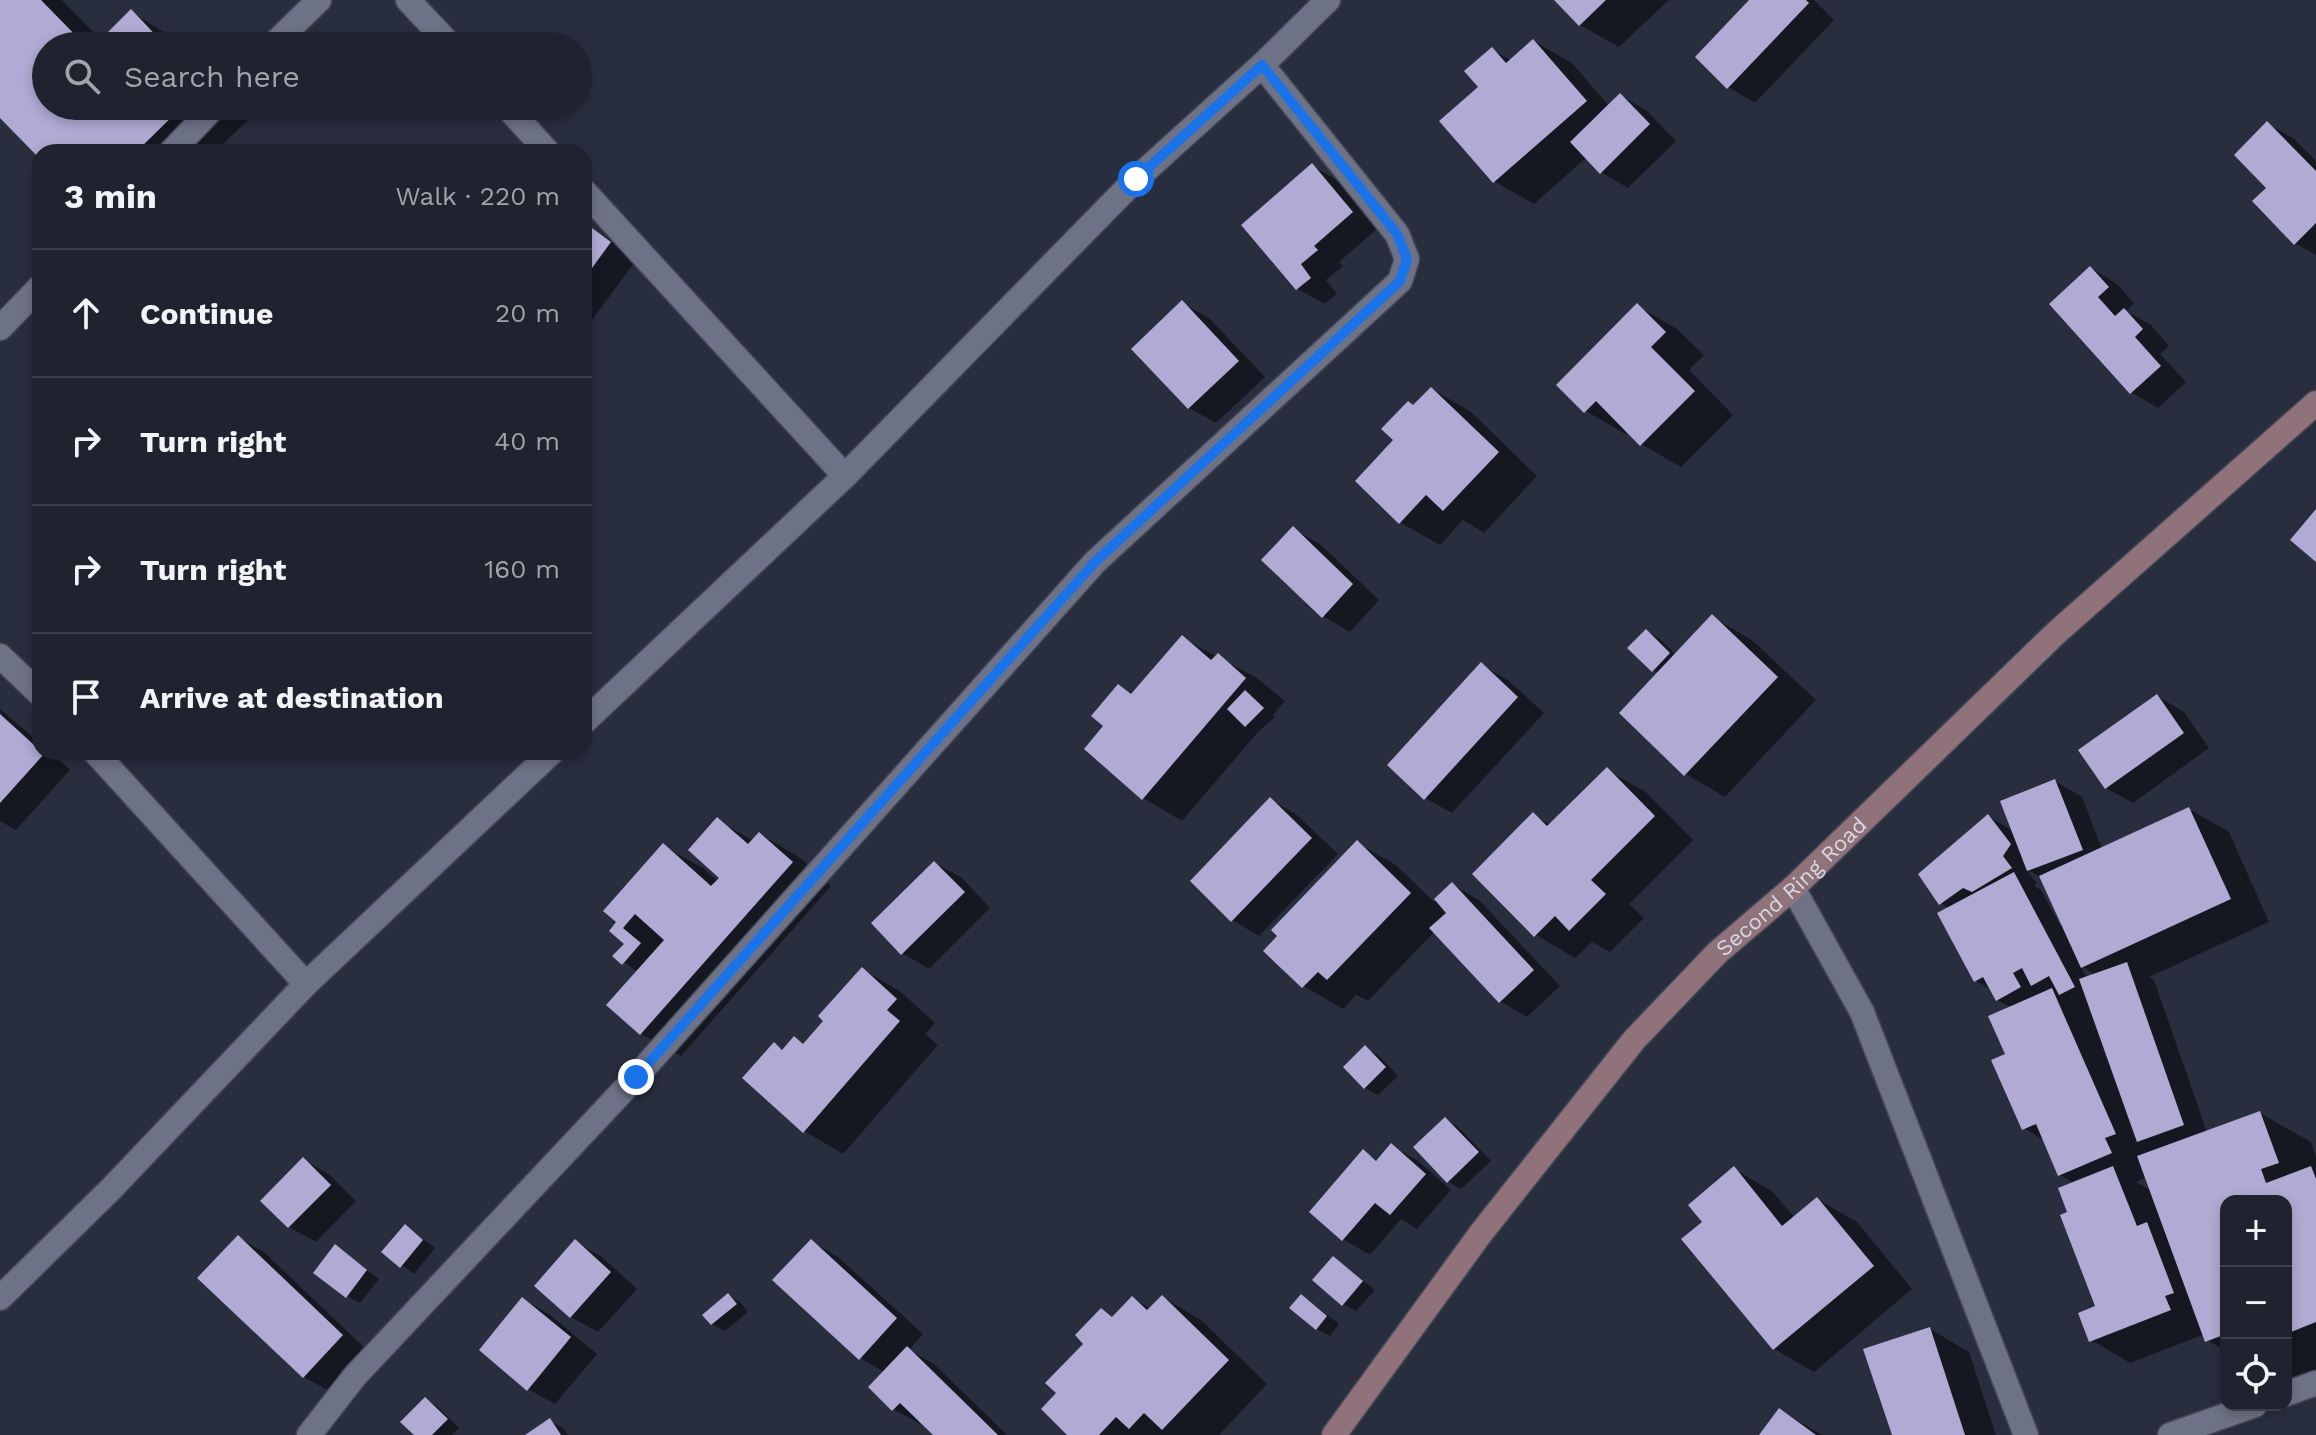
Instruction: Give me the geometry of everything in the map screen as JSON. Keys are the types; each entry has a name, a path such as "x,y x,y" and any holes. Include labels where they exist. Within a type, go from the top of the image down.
{"street":[{"path":"286,32 319,0"},
{"path":"408,0 438,32"},
{"path":"592,714 845,476 1136,179 1262,65 1328,0"},
{"path":"309,1435 355,1376 636,1077 1095,562 1400,281 1407,259 1397,234 1262,65"},
{"path":"179,144 202,120"},
{"path":"519,120 541,144"},
{"path":"592,200 845,476"},
{"path":"0,328 32,295"},
{"name":"Second Ring Road","path":"1334,1435 1481,1233 1634,1040 1717,953 1793,888 2056,633 2316,403"},
{"path":"0,656 32,686"},
{"path":"102,760 306,984"},
{"path":"0,1298 111,1189 306,984 544,760"},
{"path":"1793,888 1862,1012 2026,1435"},
{"path":"2292,1392 2316,1383"},
{"path":"2170,1435 2238,1411"}],"building":[{"path":"0,0 41,0 72,32 32,32 32,120 169,120 144,144 32,144 32,151 0,118"},
{"path":"1554,0 1606,0 1579,26"},
{"path":"1749,0 1806,0 1809,3 1727,89 1695,57"},
{"path":"131,9 153,32 108,32"},
{"path":"1533,39 1587,101 1493,183 1439,121 1478,87 1464,71 1492,47 1506,63"},
{"path":"1620,93 1650,124 1600,174 1570,142"},
{"path":"2267,121 2316,171 2316,223 2294,245 2252,201 2266,188 2234,155"},
{"path":"1312,163 1353,212 1314,246 1318,250 1301,264 1311,278 1296,290 1241,225"},
{"path":"592,228 611,242 592,268"},
{"path":"2090,266 2109,287 2098,297 2115,316 2124,308 2143,329 2135,337 2161,366 2130,394 2049,304"},
{"path":"1182,300 1239,361 1188,409 1131,349"},
{"path":"1637,303 1666,332 1651,347 1695,391 1640,446 1596,401 1584,413 1556,385"},
{"path":"1431,387 1499,452 1443,511 1426,495 1399,524 1355,481 1393,440 1381,429 1408,401 1413,405"},
{"path":"2316,509 2316,562 2290,540"},
{"path":"1293,526 1353,584 1322,618 1261,560"},
{"path":"1712,614 1778,677 1684,776 1619,713"},
{"path":"1646,629 1670,653 1652,672 1627,648"},
{"path":"1182,635 1211,660 1218,653 1246,678 1142,800 1084,749 1103,726 1091,716 1118,684 1131,694"},
{"path":"1481,662 1518,697 1424,800 1387,765"},
{"path":"1245,690 1264,708 1245,727 1227,709"},
{"path":"2157,694 2184,733 2105,789 2078,750"},
{"path":"0,714 32,743 32,760 39,760 0,803"},
{"path":"1607,767 1655,816 1591,880 1606,894 1569,931 1555,916 1534,937 1472,874 1533,812 1547,826"},
{"path":"2055,779 2083,850 2027,871 2000,801"},
{"path":"1270,797 1312,838 1231,922 1190,881"},
{"path":"2189,807 2231,899 2081,968 2039,876"},
{"path":"1988,814 2011,844 2003,856 2012,868 1972,892 1963,888 1939,905 1918,874"},
{"path":"717,817 748,844 759,832 793,862 640,1035 606,1005 664,940 635,914 623,928 641,943 622,965 612,956 624,944 609,931 616,922 603,911 663,843 711,886 719,878 688,850"},
{"path":"1357,840 1411,893 1327,980 1318,972 1302,988 1263,951 1277,936 1271,930"},
{"path":"934,861 965,892 901,955 871,923"},
{"path":"2014,872 2075,987 2059,995 2049,976 2031,986 2022,968 2013,973 2021,987 1996,1001 1983,977 1974,982 1937,913"},
{"path":"1452,882 1534,970 1499,1003 1429,928 1446,913 1434,899"},
{"path":"2127,962 2184,1125 2137,1142 2079,979"},
{"path":"862,967 897,999 887,1010 900,1021 803,1133 742,1078 774,1042 782,1050 794,1036 803,1044 823,1021 818,1016"},
{"path":"2052,988 2116,1134 2105,1138 2112,1153 2058,1176 2036,1124 2022,1130 1991,1060 2005,1054 1988,1016"},
{"path":"1365,1045 1386,1067 1364,1089 1343,1067"},
{"path":"2260,1111 2279,1163 2261,1169 2266,1183 2311,1166 2316,1179 2316,1322 2292,1332 2292,1195 2220,1195 2220,1336 2205,1342 2137,1156"},
{"path":"1445,1117 1479,1152 1447,1183 1413,1147"},
{"path":"1391,1143 1426,1174 1390,1215 1375,1203 1342,1241 1309,1212 1363,1149 1376,1161"},
{"path":"303,1157 331,1185 288,1228 260,1201"},
{"path":"1734,1166 1782,1226 1817,1197 1874,1266 1773,1350 1681,1239 1702,1222 1688,1205"},
{"path":"2113,1166 2137,1226 2147,1222 2174,1293 2165,1296 2171,1310 2089,1342 2078,1313 2095,1306 2060,1215 2067,1212 2058,1188"},
{"path":"405,1224 423,1240 400,1268 381,1252"},
{"path":"238,1235 343,1335 303,1378 197,1278"},
{"path":"575,1239 611,1272 570,1318 534,1286"},
{"path":"811,1239 897,1318 859,1360 772,1280"},
{"path":"335,1244 367,1270 346,1298 313,1273"},
{"path":"1333,1256 1363,1281 1342,1306 1312,1280"},
{"path":"728,1293 737,1304 711,1325 702,1315"},
{"path":"1301,1294 1327,1316 1316,1330 1289,1308"},
{"path":"1162,1295 1229,1360 1162,1430 1144,1413 1129,1429 1116,1417 1099,1435 1067,1435 1041,1409 1056,1393 1045,1383 1083,1344 1075,1335 1101,1308 1112,1317 1132,1296 1147,1310"},
{"path":"522,1297 571,1337 527,1391 479,1350"},
{"path":"1930,1327 1965,1435 1892,1435 1863,1349"},
{"path":"907,1346 998,1435 933,1435 900,1403 892,1411 868,1387"},
{"path":"425,1397 448,1419 432,1435 414,1435 400,1422"},
{"path":"1779,1408 1816,1435 1759,1435"},
{"path":"550,1418 561,1435 525,1435"}],"route":[{"path":"636,1077 1095,562 1400,281 1407,259 1397,234 1262,65 1136,179"}]}
